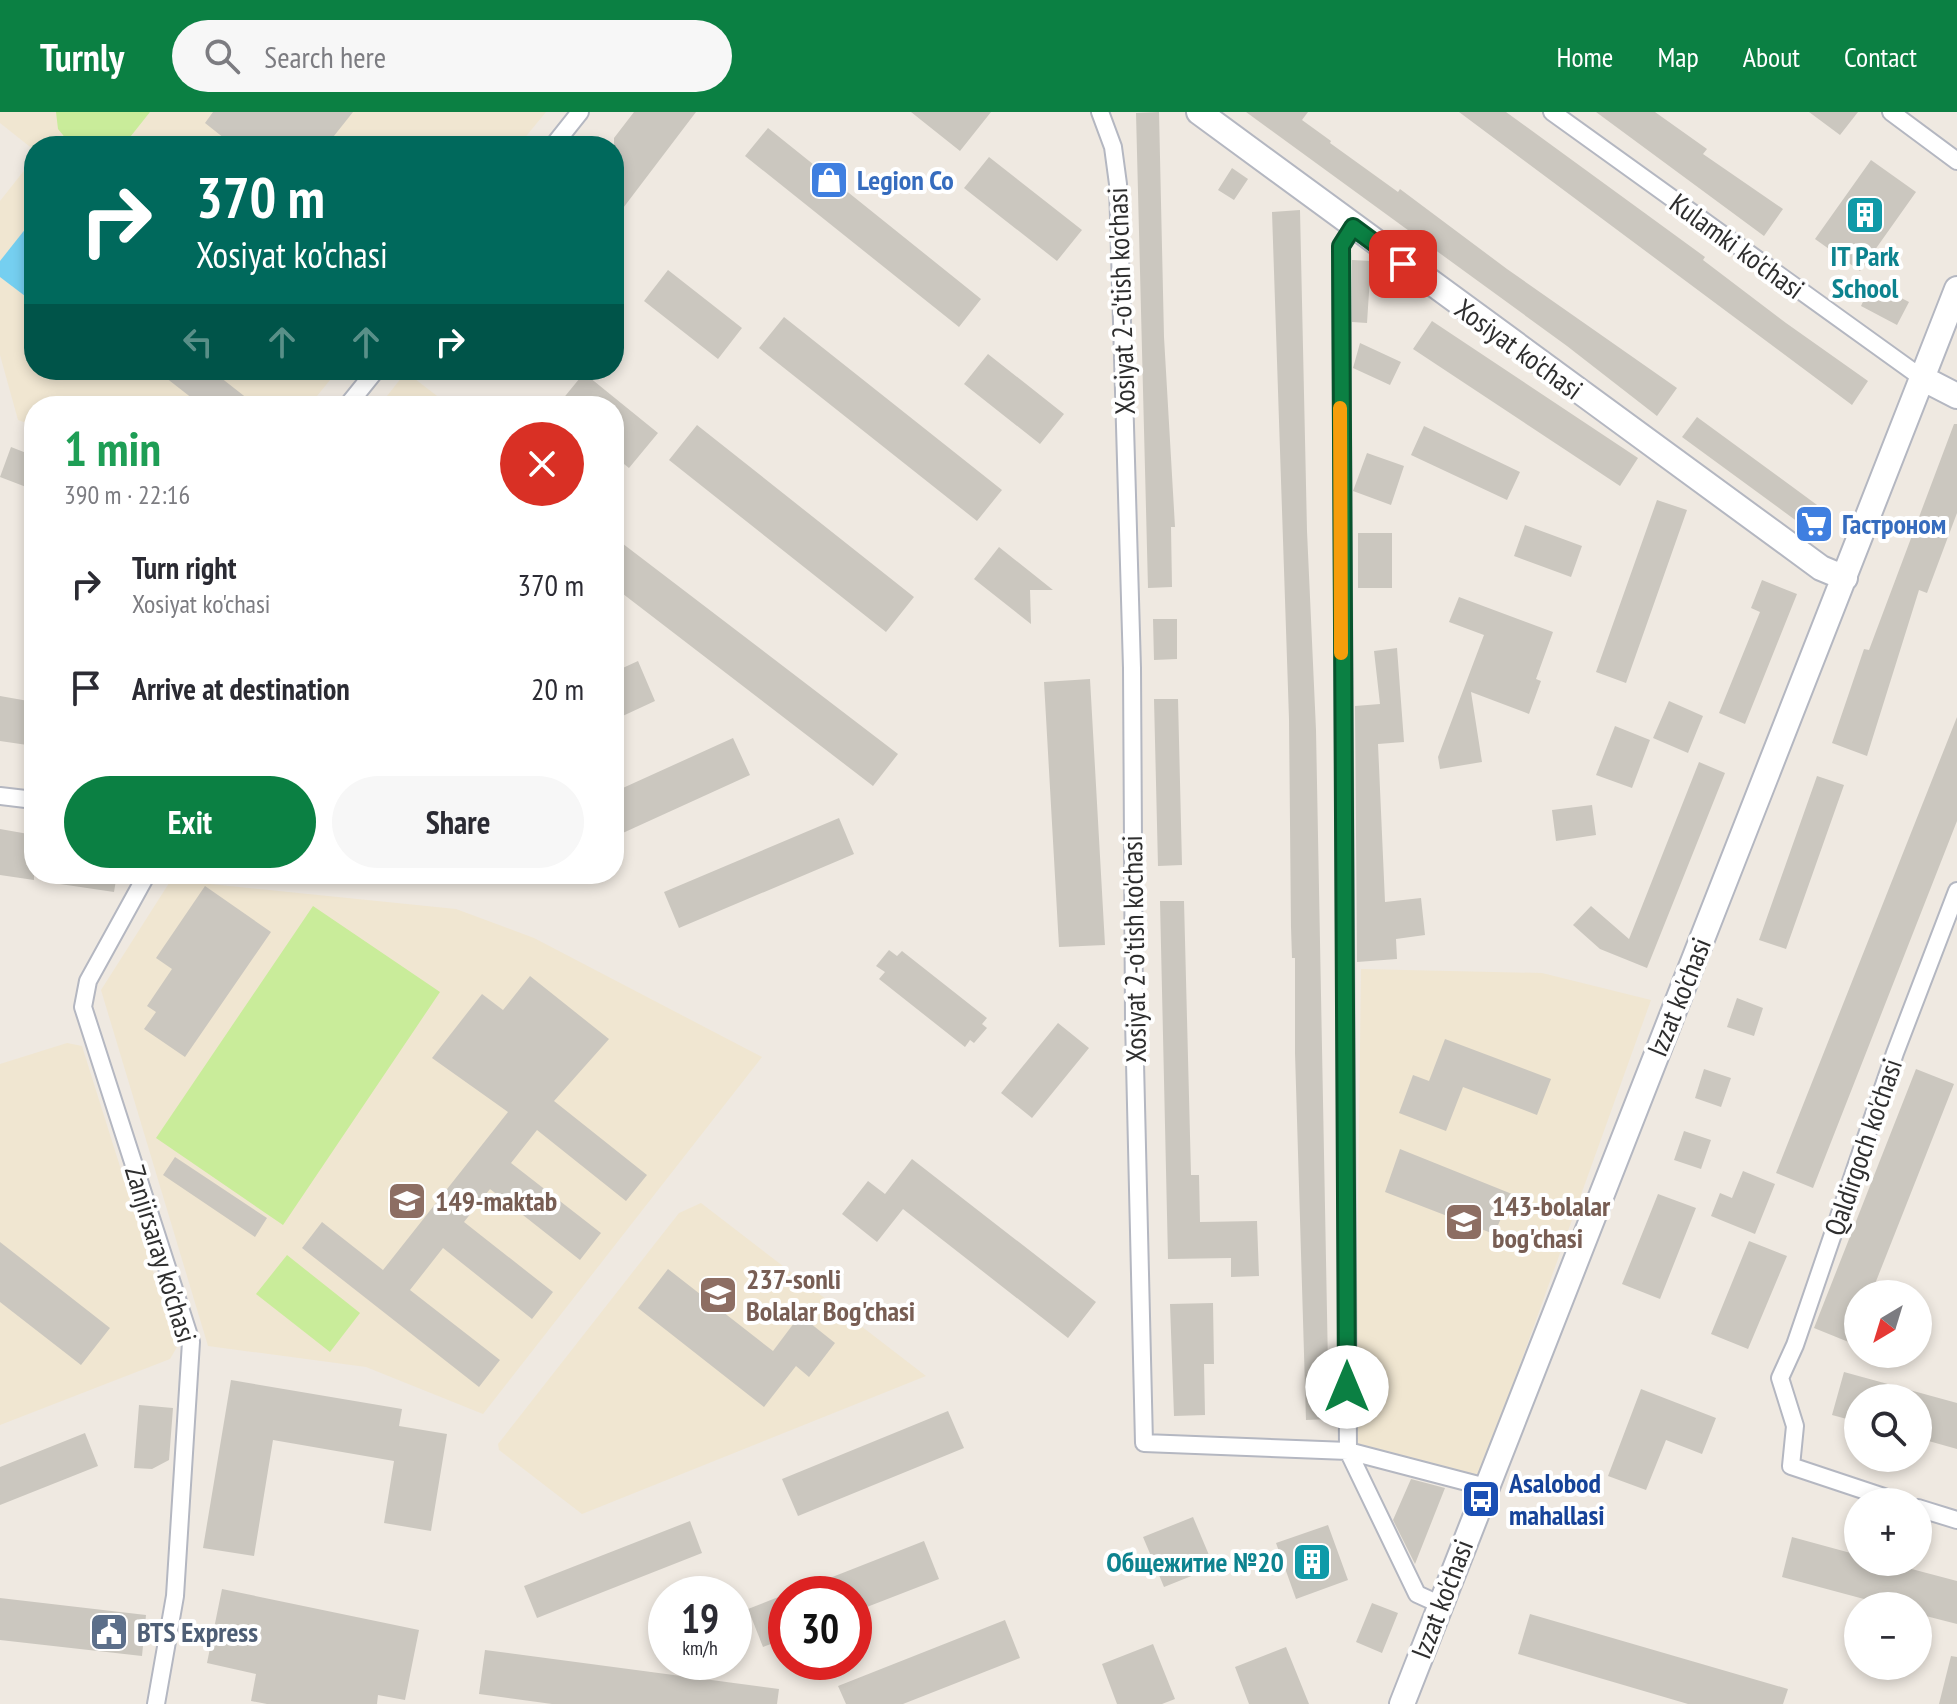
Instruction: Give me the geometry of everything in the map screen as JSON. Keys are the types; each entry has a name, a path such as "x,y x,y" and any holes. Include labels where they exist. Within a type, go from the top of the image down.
{"main road":[{"name":"Xosiyat ko'chasi","path":"1199,112 1821,568 1845,578"},
{"name":"Izzat ko'chasi","path":"1402,1704 1957,289"},
{"path":"1922,378 1957,381"},
{"path":"1922,378 1957,396"}],"street":[{"path":"561,136 580,112"},
{"name":"Xosiyat 2-o'tish ko'chasi","path":"1100,112 1113,147 1118,184 1132,668 1134,1020 1144,1443 1348,1451 1486,1487"},
{"name":"Kulamki ko'chasi","path":"1552,112 1922,378"},
{"path":"1891,112 1957,161"},
{"path":"1353,227 1341,246 1340,262 1348,1451 1417,1594 1439,1604"},
{"path":"355,396 368,380"},
{"path":"0,796 24,799"},
{"name":"Zanjirsaray ko'chasi","path":"141,884 88,981 83,1007 191,1342 175,1596 156,1704"},
{"name":"Qaldirgoch ko'chasi","path":"1857,1488 1791,1466 1795,1426 1780,1378 1795,1345 1895,1053 1957,891"},
{"path":"1932,1512 1957,1520"}],"shaded area":[{"path":"0,112 546,112 526,136 24,136 24,142 0,123"},
{"path":"24,171 24,380 330,380 317,396 24,396 24,422 18,420 0,355 0,201"},
{"path":"400,380 416,380 437,396 387,396"},
{"name":"149-maktab","path":"168,884 210,884 456,909 534,938 762,1057 483,1414 366,1367 208,1346 101,990"},
{"name":"143-bolalar bog'chasi","path":"1361,969 1542,973 1651,1000 1480,1476 1355,1445"},
{"path":"67,1043 82,1046 177,1347 170,1359 0,1425 0,1064"},
{"name":"237-sonli Bolalar Bog'chasi","path":"701,1203 926,1376 582,1514 499,1450 498,1444 679,1213"}],"green space":[{"path":"56,112 150,112 131,136 64,136 58,129"},
{"path":"313,906 440,992 283,1225 156,1138"},
{"path":"287,1255 360,1313 330,1352 256,1294"}],"water":[{"path":"24,231 24,295 0,277 0,261"}],"building":[{"path":"213,112 353,112 334,136 221,136 205,123"},
{"path":"634,112 696,112 624,207 624,136 616,136"},
{"path":"911,112 991,112 960,151"},
{"path":"1159,112 1164,337 1175,527 1171,527 1172,587 1148,588 1136,113"},
{"path":"1246,112 1308,112 1302,120 1330,143 1398,192 1400,189 1507,269 1677,388 1657,416 1567,346"},
{"path":"1459,112 1506,112 1705,257 1703,260 1868,381 1852,405"},
{"path":"1596,112 1655,112 1707,149 1703,154 1783,209 1764,236"},
{"path":"1809,112 1858,112 1840,135"},
{"path":"768,128 981,299 959,327 745,156"},
{"path":"989,157 1082,230 1057,261 964,188"},
{"name":"IT Park School","path":"1871,160 1916,192 1860,271 1815,239"},
{"path":"1232,168 1248,179 1234,200 1218,190"},
{"path":"1300,210 1307,531 1316,730 1329,1419 1306,1420 1295,958 1292,958 1291,927 1289,719 1272,212"},
{"path":"1352,260 1371,261 1367,323 1352,322"},
{"path":"668,270 742,328 718,359 644,301"},
{"path":"1872,283 1909,302 1897,325 1861,306"},
{"path":"784,317 1002,490 977,521 759,348"},
{"path":"1432,321 1638,458 1620,486 1413,349"},
{"path":"1360,343 1401,362 1390,385 1353,368"},
{"path":"988,354 1064,414 1040,444 964,384"},
{"path":"169,380 224,380 244,396 189,396"},
{"path":"578,380 593,380 612,396 565,396"},
{"path":"624,405 658,433 629,468 624,464"},
{"path":"1697,417 1828,513 1813,533 1682,437"},
{"path":"1954,424 1957,424 1957,513 1927,593 1919,590 1867,756 1832,743 1864,649 1869,650"},
{"path":"697,425 914,597 886,632 669,460"},
{"path":"1424,426 1520,472 1507,500 1411,455"},
{"path":"11,447 24,452 24,486 0,477"},
{"path":"1367,453 1404,466 1391,505 1353,491"},
{"path":"1657,500 1687,510 1626,683 1596,672"},
{"path":"1525,525 1582,546 1571,577 1514,556"},
{"path":"1358,533 1392,533 1392,588 1358,588"},
{"path":"624,545 898,754 873,786 624,595"},
{"path":"999,547 1053,590 1030,590 1031,624 974,579"},
{"path":"1762,580 1797,594 1745,724 1719,713 1760,612 1751,608"},
{"path":"1459,597 1553,632 1536,679 1541,681 1529,714 1471,692 1482,762 1440,769 1438,757 1484,635 1449,622"},
{"path":"1153,619 1177,619 1177,659 1154,660"},
{"path":"1397,648 1404,742 1378,744 1385,902 1421,898 1425,935 1396,939 1397,959 1357,962 1355,706 1380,704 1374,651"},
{"path":"638,661 655,701 624,715 624,667"},
{"path":"1090,679 1105,945 1059,947 1044,682"},
{"path":"0,696 24,700 24,745 0,741"},
{"path":"1154,699 1178,699 1182,865 1158,866"},
{"path":"1669,701 1703,716 1688,753 1653,738"},
{"path":"1957,717 1957,821 1813,1188 1776,1173"},
{"path":"1615,726 1650,740 1632,788 1596,775"},
{"path":"733,738 750,775 624,832 624,787"},
{"path":"1699,762 1725,773 1647,968 1600,949 1573,925 1591,906 1629,939"},
{"path":"1817,776 1844,785 1786,949 1759,940"},
{"path":"1592,805 1596,835 1556,841 1552,810"},
{"path":"839,818 854,854 679,928 664,892"},
{"path":"0,829 24,833 24,879 0,875"},
{"path":"60,884 115,884 114,892"},
{"path":"205,886 271,932 185,1057 144,1029 156,1012 147,1006 172,969 156,958"},
{"path":"1160,901 1184,901 1191,1175 1199,1175 1200,1222 1257,1221 1259,1276 1231,1277 1231,1258 1168,1259"},
{"path":"889,950 897,956 902,951 987,1018 982,1024 987,1028 974,1043 970,1040 965,1047 879,979 885,972 876,966"},
{"path":"530,976 609,1039 554,1101 647,1175 626,1201 537,1130 511,1163 601,1233 580,1260 490,1189 464,1222 553,1292 532,1319 443,1248 410,1290 500,1360 479,1387 302,1248 322,1222 383,1270 508,1112 432,1058 482,994 503,1010"},
{"path":"1737,998 1763,1008 1754,1036 1727,1027"},
{"path":"1058,1023 1089,1048 1032,1118 1001,1093"},
{"path":"1445,1039 1551,1079 1537,1115 1463,1087 1446,1131 1399,1113 1413,1075 1429,1081"},
{"path":"1704,1069 1731,1078 1721,1107 1695,1098"},
{"path":"1916,1069 1954,1084 1877,1280 1844,1280 1844,1340 1814,1328"},
{"path":"1684,1131 1711,1140 1701,1169 1674,1160"},
{"path":"1400,1149 1512,1194 1494,1234 1385,1192"},
{"path":"175,1157 267,1218 255,1237 163,1175"},
{"path":"912,1159 1096,1302 1068,1338 903,1209 877,1242 842,1214 868,1181 885,1194"},
{"path":"1743,1171 1775,1184 1755,1234 1711,1216 1720,1193 1732,1198"},
{"path":"1658,1194 1696,1208 1660,1299 1622,1284"},
{"path":"1749,1241 1787,1256 1748,1349 1711,1334"},
{"path":"0,1242 110,1328 81,1365 0,1302"},
{"path":"668,1269 773,1351 800,1315 835,1343 809,1377 796,1366 764,1407 638,1308"},
{"path":"1213,1303 1214,1364 1204,1364 1205,1415 1174,1416 1170,1304"},
{"path":"1844,1372 1888,1384 1844,1384 1844,1418 1832,1415"},
{"path":"231,1380 402,1409 399,1426 447,1434 431,1531 384,1523 394,1461 273,1440 254,1556 203,1548"},
{"path":"1641,1389 1716,1418 1702,1454 1666,1440 1646,1490 1608,1476"},
{"path":"1932,1396 1957,1403 1957,1449 1932,1442"},
{"path":"139,1405 173,1408 169,1460 152,1469 134,1468"},
{"path":"948,1411 964,1448 798,1516 782,1479"},
{"path":"85,1433 98,1466 0,1505 0,1467"},
{"path":"1411,1479 1445,1488 1415,1564 1393,1520"},
{"path":"1193,1517 1214,1567 1164,1587 1143,1537"},
{"path":"690,1521 702,1553 537,1618 524,1586"},
{"name":"Общежитие №20","path":"1328,1525 1348,1580 1296,1599 1276,1543"},
{"path":"1792,1537 1844,1551 1844,1576 1932,1574 1957,1581 1957,1624 1932,1618 1932,1592 1844,1594 1782,1577"},
{"path":"924,1541 939,1579 872,1605 872,1576 835,1576"},
{"path":"222,1589 419,1630 405,1700 378,1695 377,1704 267,1704 251,1701 256,1674 207,1663"},
{"path":"0,1598 146,1615 142,1656 0,1640"},
{"path":"768,1601 768,1645 763,1647 752,1619 752,1607"},
{"path":"1372,1603 1398,1613 1382,1653 1356,1642"},
{"path":"1530,1614 1788,1689 1783,1704 1688,1704 1518,1654"},
{"path":"1005,1620 1020,1658 903,1704 846,1704 838,1686 853,1680 872,1680 872,1673"},
{"path":"1153,1644 1175,1699 1162,1704 1117,1704 1102,1664"},
{"path":"1286,1647 1309,1704 1249,1704 1235,1667"},
{"path":"485,1650 648,1672 648,1680 711,1680 779,1689 777,1704 552,1704 479,1694"},
{"path":"1951,1656 1957,1657 1957,1704 1939,1704"}],"slow traffic":[{"path":"1340,408 1341,653"}],"place":[{"name":"Legion Co","path":"829,180"},
{"name":"IT Park School","path":"1865,215"},
{"name":"Гастроном","path":"1814,524"},
{"name":"149-maktab","path":"407,1201"},
{"name":"143-bolalar bog'chasi","path":"1464,1222"},
{"name":"237-sonli Bolalar Bog'chasi","path":"718,1295"},
{"name":"Asalobod mahallasi","path":"1481,1499"},
{"name":"Общежитие №20","path":"1312,1562"},
{"name":"BTS Express","path":"109,1632"}],"route":[{"path":"1347,1387 1341,246 1353,227 1403,264"}]}
